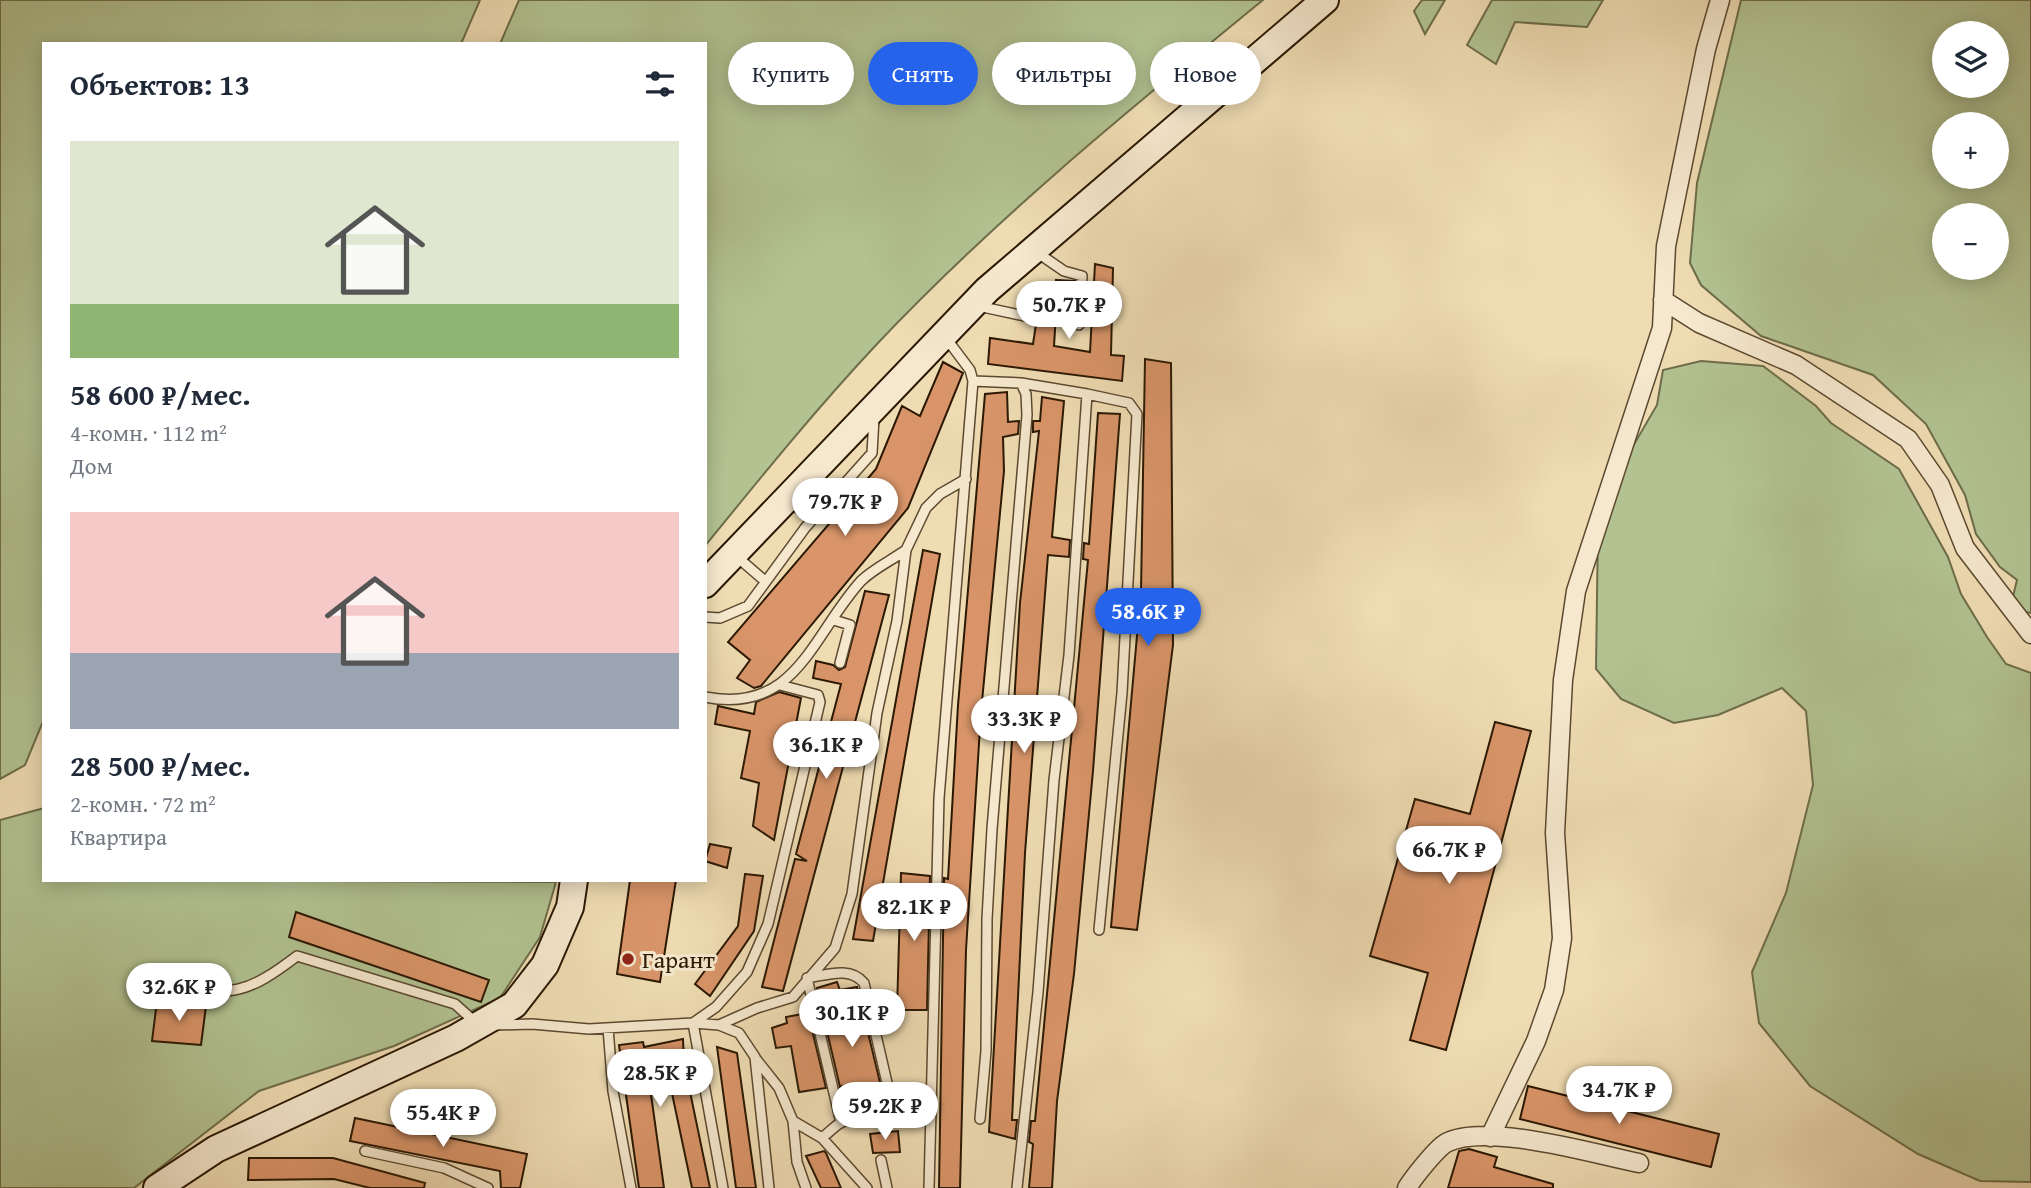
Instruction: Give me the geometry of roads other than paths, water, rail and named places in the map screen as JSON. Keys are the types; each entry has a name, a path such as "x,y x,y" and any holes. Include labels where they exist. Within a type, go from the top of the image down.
{"street":[{"path":"707,582 972,305 1325,0"},
{"path":"1490,1137 1536,1041 1555,990 1562,938 1555,833 1563,680 1576,591 1662,328 1666,246 1706,49 1720,0"},
{"path":"1663,300 1699,323 1796,365 1908,439 1940,485 1965,548 2031,634"},
{"path":"157,1188 216,1149 479,1025 514,1005 545,965 570,907 574,882"},
{"path":"1407,1188 1445,1144 1464,1138 1521,1139 1639,1163"}],"lane":[{"path":"1034,250 1064,271 1082,276 1079,326"},
{"path":"972,305 1029,317"},
{"path":"929,1188 939,798 973,381 970,370 944,335"},
{"path":"973,381 1021,383 1087,394 1129,403 1137,414 1122,693 1099,930"},
{"path":"980,1119 986,1051 987,919 991,842 1027,415 1026,394 1021,383"},
{"path":"1017,1188 1038,992 1054,780 1069,655 1087,394"},
{"path":"707,617 720,618 748,606 813,520 872,453 874,406"},
{"path":"719,1025 757,1008 793,997 835,948 852,894 877,713 897,621 906,550 926,508 940,494 966,479"},
{"path":"786,497 813,520"},
{"path":"707,697 721,700 752,699 780,685 834,620 862,580 906,550"},
{"path":"732,553 765,581"},
{"path":"834,620 850,625 840,663"},
{"path":"692,1023 716,1007 747,972 768,924 820,702 818,695 780,685"},
{"path":"173,988 220,994 262,983 297,956 455,1004 479,1025 532,1024 608,1028 692,1023 719,1025 739,1033 779,1088 793,1121 797,1162 806,1188"},
{"path":"807,978 848,972 858,976 864,983 891,1100 889,1107 841,1123 822,1139"},
{"path":"807,978 841,1123"},
{"path":"692,1023 723,1188"},
{"path":"608,1028 613,1091 631,1188"},
{"path":"755,1057 769,1188"},
{"path":"793,1121 822,1139 867,1188"},
{"path":"365,1151 444,1168 488,1188"},
{"path":"881,1160 887,1188"}],"place":[{"name":"Гарант","path":"628,959"}]}
